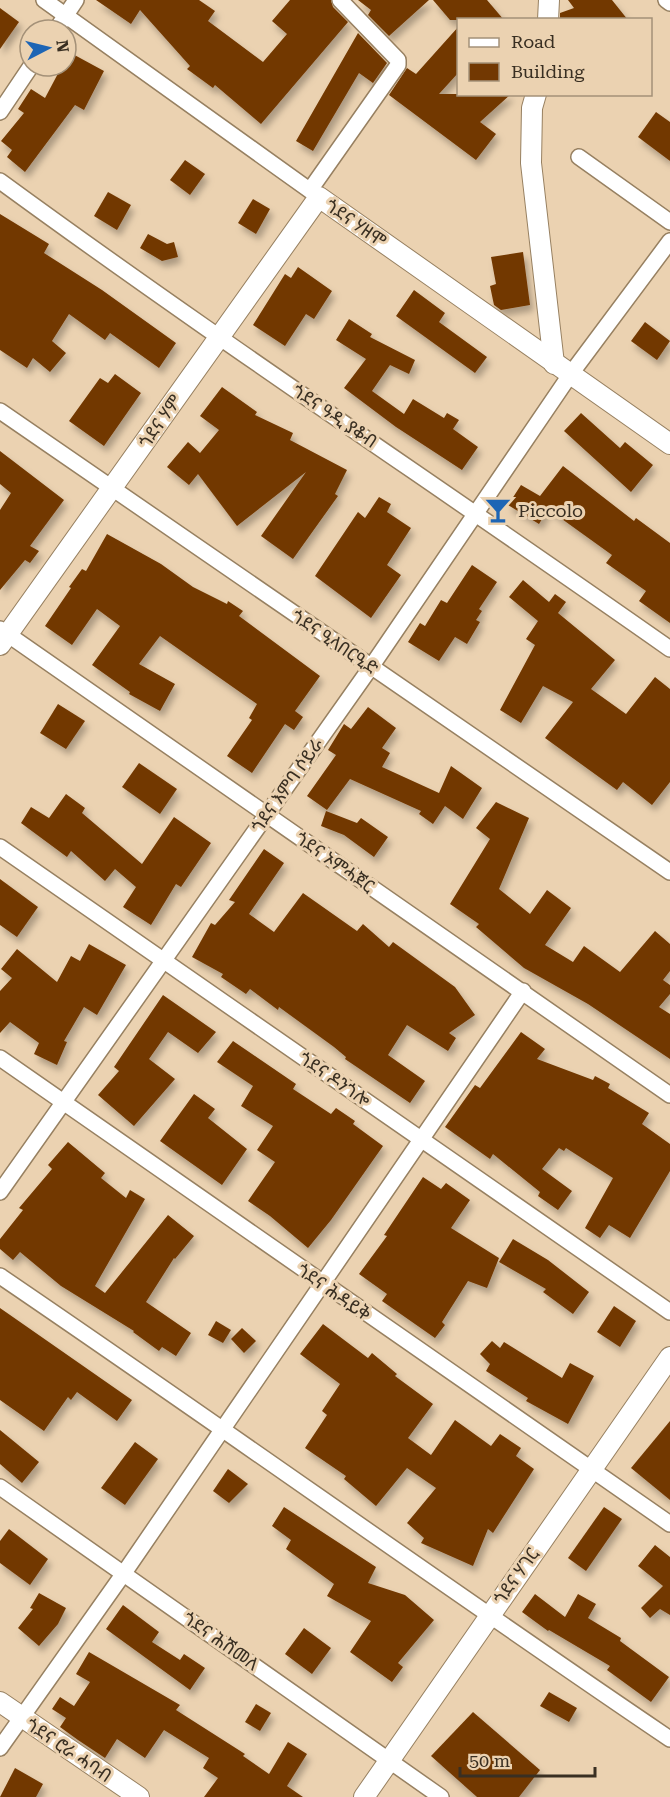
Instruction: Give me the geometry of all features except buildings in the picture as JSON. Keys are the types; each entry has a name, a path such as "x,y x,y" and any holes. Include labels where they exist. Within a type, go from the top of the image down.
{"street":[{"name":"ጎደና ሃዘሞ","path":"44,0 670,444"},
{"path":"64,18 76,0"},
{"path":"315,193 399,65 398,60 340,0"},
{"path":"548,18 549,0"},
{"path":"666,0 670,3"},
{"path":"0,112 23,78"},
{"path":"535,96 532,108 531,163 562,369"},
{"path":"579,157 670,222"},
{"name":"ጎደና ዓዲ ያቆብ","path":"0,181 219,337 670,649"},
{"name":"ጎደና ሃም","path":"3,636 111,490 219,337 315,193"},
{"name":"ጎደና እምባ ሶይራ","path":"0,1192 371,667 475,512 562,369 670,241"},
{"name":"ጎደና ዒላበርዒድ","path":"0,411 111,490 670,872"},
{"name":"ጎደና ኦምሓጀር","path":"3,636 523,991 670,1095"},
{"name":"ጎደና ዶንጎሎ","path":"0,847 423,1138 670,1312"},
{"path":"0,1748 124,1573 523,991"},
{"name":"ጎደና ሕዳይቅ","path":"0,1058 590,1471 670,1524"},
{"path":"0,1276 222,1427 487,1616 670,1739"},
{"name":"ጎደና ሃገር","path":"364,1797 487,1616 670,1357"},
{"name":"ጎደና ሕሽመለ","path":"0,1487 441,1797"},
{"name":"ጎደና ሮራ ሓባብ","path":"0,1702 138,1797"}],"place":[{"name":"Piccolo","path":"498,510"}]}
